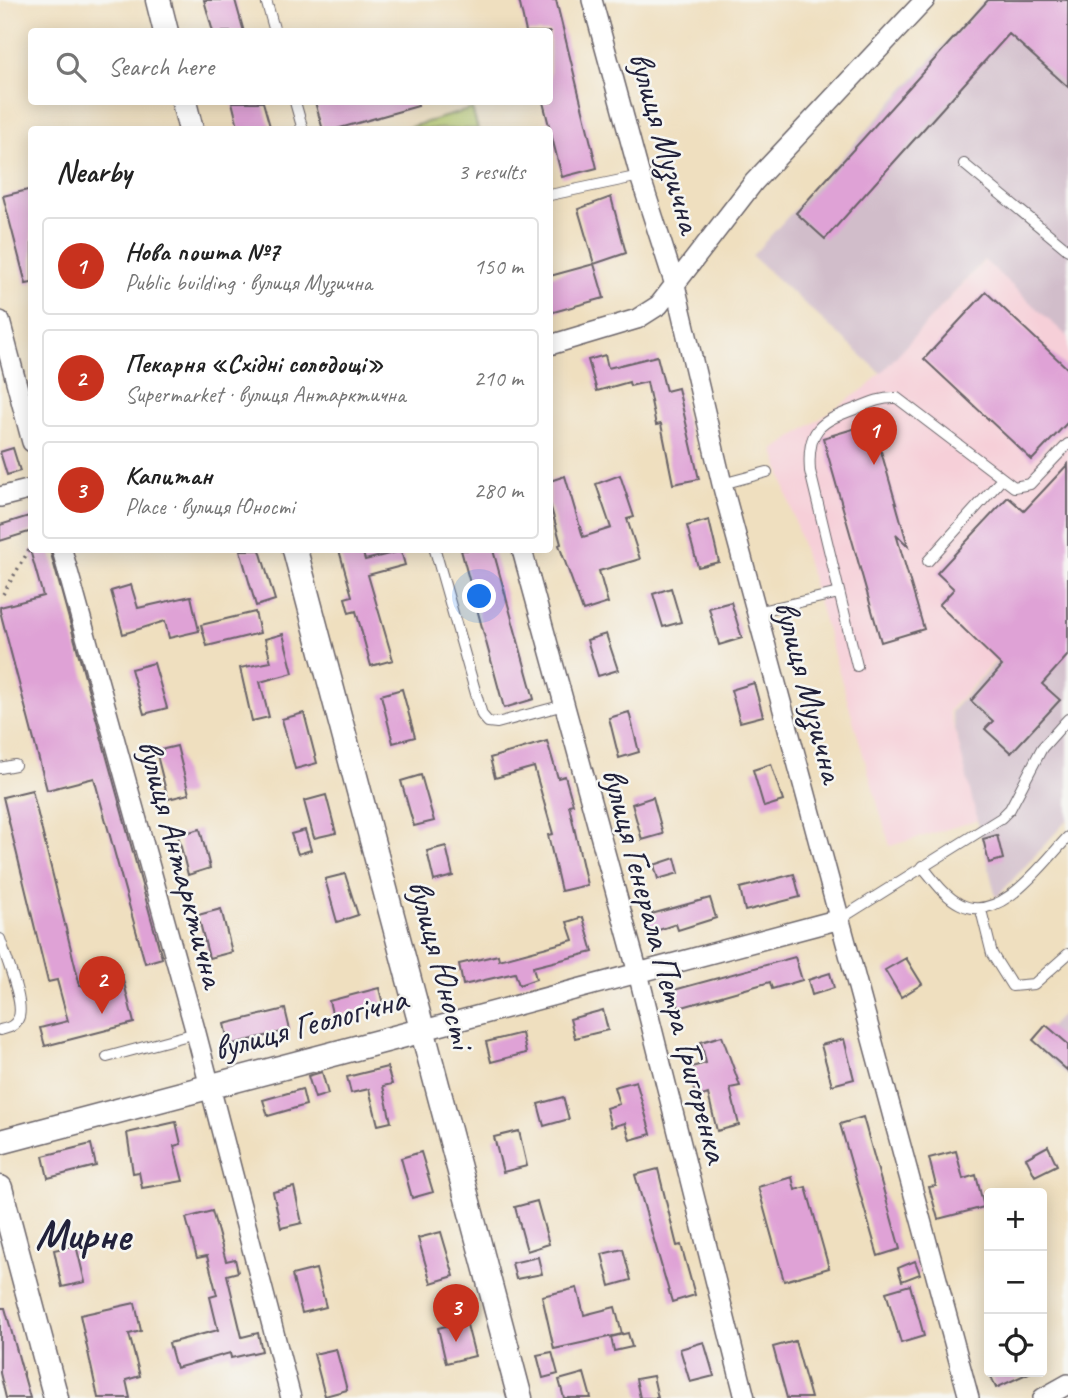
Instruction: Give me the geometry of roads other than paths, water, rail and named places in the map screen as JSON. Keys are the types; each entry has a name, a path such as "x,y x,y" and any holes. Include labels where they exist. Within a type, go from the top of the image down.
{"street":[{"path":"158,0 165,28"},
{"name":"вулиця Музична","path":"592,0 640,176 676,285 722,484 969,1398"},
{"path":"553,344 637,319 659,305 754,182 925,0"},
{"path":"185,105 190,126"},
{"path":"0,321 28,427"},
{"path":"0,497 28,490"},
{"name":"вулиця Антарктична","path":"63,553 196,1033 291,1398"},
{"name":"вулиця Юності","path":"296,553 520,1398"},
{"name":"вулиця Генерала Петра Григоренка","path":"523,553 638,973 745,1398"},
{"name":"вулиця Геологічна","path":"0,1142 840,919"},
{"path":"0,1188 55,1398"},
{"path":"1042,1398 1068,1384"}],"lane":[{"path":"266,0 274,28"},
{"path":"296,105 302,126"},
{"path":"964,164 1068,250"},
{"path":"553,194 640,176"},
{"path":"857,666 810,471 809,448 815,431 828,419 885,397 897,398 1001,480 1014,486 1030,484 1068,444"},
{"path":"722,484 766,471"},
{"path":"928,561 1001,480"},
{"path":"436,553 482,715 488,722 497,723 564,705"},
{"path":"756,612 839,593"},
{"path":"840,919 1001,818 1010,809 1042,748 1068,719"},
{"path":"0,768 15,765"},
{"path":"922,866 941,889 961,904 981,910 1006,901 1068,838"},
{"path":"981,910 992,954 1012,986 1034,984 1068,954"},
{"path":"0,939 20,1004 20,1017 13,1026 0,1030"},
{"path":"107,1057 196,1033"}],"place":[{"name":"Нова пошта №7","path":"874,465"},
{"name":"Пекарня «Східні солодощі»","path":"102,1014"},
{"name":"Капитан","path":"456,1342"}],"district":[{"name":"Мирне","path":"83,1234"}]}
